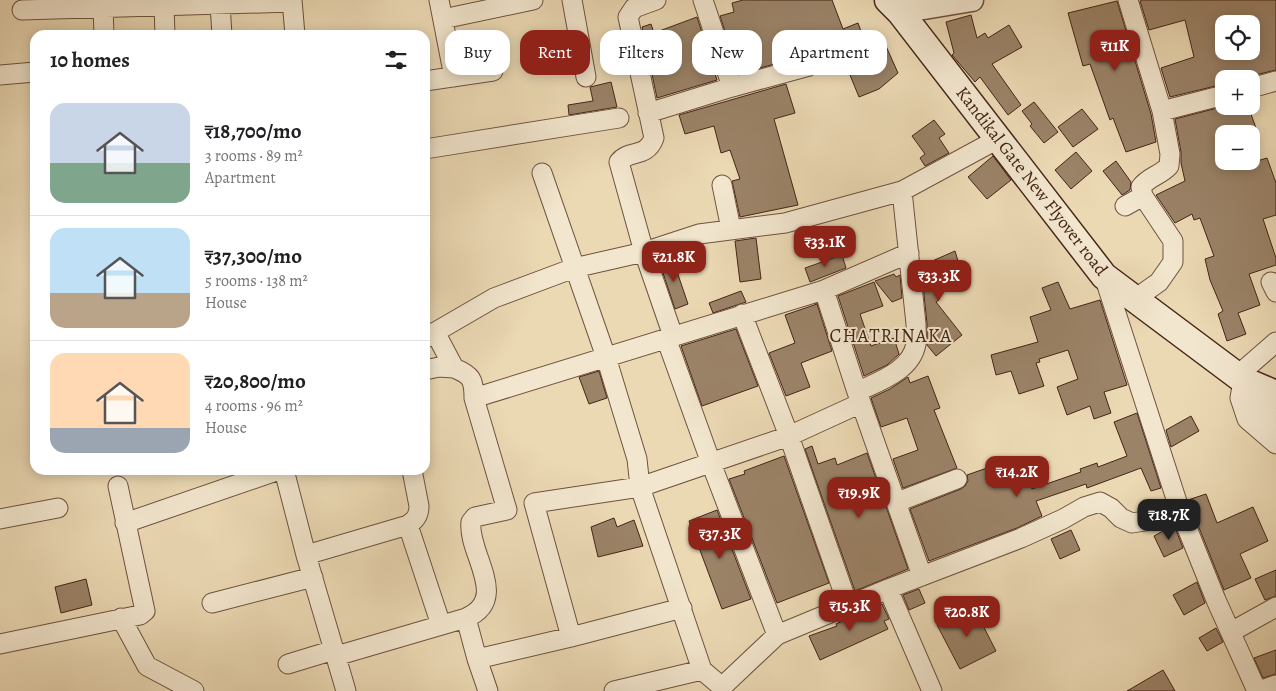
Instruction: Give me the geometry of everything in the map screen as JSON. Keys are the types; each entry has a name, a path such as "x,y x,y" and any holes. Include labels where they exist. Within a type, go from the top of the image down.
{"main road":[{"name":"Kandikal Gate New Flyover road","path":"894,6 1104,276 1240,378 1273,410"}],"street":[{"path":"439,0 454,77"},
{"path":"443,19 497,4 533,0"},
{"path":"572,0 586,77"},
{"path":"656,0 634,8 628,17 654,138 651,146 643,151 622,158 619,162 644,252 711,463 777,635"},
{"path":"703,0 732,86"},
{"path":"894,6 972,0"},
{"path":"1128,0 1162,111 1170,154 1170,166 1163,172 1145,181 1141,187 1143,196 1174,242 1173,262 1160,282 1135,299"},
{"path":"22,10 292,1 294,30"},
{"path":"220,4 222,30"},
{"path":"164,5 165,30"},
{"path":"103,8 104,30"},
{"path":"0,75 30,72"},
{"path":"430,80 467,75"},
{"path":"648,113 732,86 774,75"},
{"path":"1260,85 1276,81"},
{"path":"1162,111 1215,97"},
{"path":"430,148 619,118"},
{"path":"454,368 430,335 494,298 574,268 644,252 699,234 785,223 902,191 998,138"},
{"path":"542,173 606,357 637,459 640,487 702,670 720,690 777,635 888,589 1020,538 1063,519 1084,507 1100,502 1111,508 1121,518 1132,523 1151,520 1179,508"},
{"path":"722,185 732,229"},
{"path":"288,664 441,625 476,614 486,600 486,581 473,540 471,522 475,517 534,503 640,487 711,463 789,436 859,398 898,372 908,360 916,344 916,324 902,191"},
{"path":"1125,206 1143,196"},
{"path":"474,398 824,290 909,254"},
{"path":"1104,276 1179,508 1216,600 1258,691 1276,685"},
{"path":"824,290 859,398 922,576"},
{"path":"742,314 789,436 848,605"},
{"path":"1276,342 1240,378 1240,398 1247,419 1276,444"},
{"path":"430,369 439,367 454,368 465,373 475,385 474,398 506,510"},
{"path":"125,523 264,475"},
{"path":"285,475 306,555 346,691"},
{"path":"306,555 408,525 416,520 419,512 413,475"},
{"path":"897,502 957,479"},
{"path":"0,644 140,615 145,611 118,486"},
{"path":"534,503 571,637"},
{"path":"0,519 58,508"},
{"path":"408,525 441,625"},
{"path":"212,603 313,578"},
{"path":"888,589 932,691"},
{"path":"1231,632 1276,607"},
{"path":"477,659 682,608"},
{"path":"122,618 147,666 194,691"},
{"path":"466,618 488,691"},
{"path":"614,691 702,670"}],"building":[{"path":"743,0 832,0 843,29 858,23 861,30 772,30 772,65 762,68 762,30 725,30 720,16 734,12 732,3"},
{"path":"1142,0 1276,0 1276,70 1260,74 1260,70 1215,70 1215,86 1170,97 1161,68 1194,57 1185,20 1149,30 1140,1"},
{"path":"1117,1 1151,114 1156,142 1126,152 1113,118 1110,120 1090,64 1083,66 1068,13"},
{"path":"971,15 977,38 985,33 988,38 1009,25 1022,47 992,64 1021,105 1008,115 980,77 975,82 952,55 954,53 946,22"},
{"path":"697,17 701,30 692,30 692,75 715,75 717,80 657,98 652,75 682,75 682,30 662,30"},
{"path":"651,24 653,30 643,30 642,27"},
{"path":"887,48 898,73 879,89 859,97 850,75 887,75"},
{"path":"611,82 617,107 569,115 568,105 593,101 590,87"},
{"path":"786,84 795,113 774,119 798,205 740,217 732,181 740,179 730,150 721,153 714,126 685,134 679,115"},
{"path":"1034,102 1058,132 1044,143 1030,126 1032,124 1022,111"},
{"path":"1082,109 1098,129 1073,147 1058,127"},
{"path":"1215,109 1215,115 1251,115 1255,125 1215,125 1215,170 1260,170 1260,160 1267,158 1276,183 1276,215 1263,219 1276,258 1276,265 1249,274 1260,305 1238,313 1246,334 1227,341 1218,314 1223,311 1210,280 1205,259 1214,256 1200,218 1194,220 1192,214 1175,223 1156,195 1185,181 1175,119"},
{"path":"934,120 945,134 939,138 949,153 925,166 920,158 925,154 912,136"},
{"path":"1076,152 1092,171 1071,189 1055,170"},
{"path":"993,156 1011,180 987,199 968,177"},
{"path":"1116,161 1131,182 1130,190 1122,195 1103,171"},
{"path":"756,238 761,279 740,282 735,241"},
{"path":"955,251 962,274 946,278 948,284 936,294 939,300 936,302 962,335 936,356 927,345 927,323 921,266"},
{"path":"842,255 846,268 810,282 805,268"},
{"path":"672,257 688,304 675,309 659,261"},
{"path":"894,274 896,277 900,275 902,298 892,302 875,281"},
{"path":"874,282 883,306 860,314 871,346 894,338 899,354 887,365 864,376 838,296"},
{"path":"1058,282 1070,309 1100,300 1127,385 1104,392 1111,413 1094,419 1090,406 1067,415 1057,387 1078,379 1068,350 1039,359 1040,362 1036,363 1044,386 1019,394 1011,371 996,375 991,355 1038,342 1030,317 1051,310 1042,288"},
{"path":"741,291 746,302 713,313 709,303"},
{"path":"817,304 832,351 801,363 810,387 786,396 769,353 795,343 785,315"},
{"path":"736,329 758,386 702,406 681,346"},
{"path":"599,371 607,398 589,404 579,377"},
{"path":"928,376 940,408 934,410 957,468 903,488 893,459 918,450 907,418 881,427 871,398 890,389 908,377 910,383"},
{"path":"1137,413 1161,488 1151,491 1141,468 1087,488 1086,484 1036,501 1042,516 1017,528 929,561 910,509 961,489 968,481 967,475 987,468 994,488 1027,476 1032,489 1081,472 1080,469 1097,463 1098,467 1127,456 1114,422"},
{"path":"1191,416 1199,431 1171,447 1166,430"},
{"path":"812,446 818,464 835,458 837,465 867,453 908,569 855,591 805,449"},
{"path":"784,456 829,583 777,603 729,479 745,474 744,471"},
{"path":"1206,494 1217,523 1253,507 1268,541 1240,554 1251,578 1224,590 1188,500"},
{"path":"717,510 751,599 722,609 689,521"},
{"path":"614,518 617,527 634,520 643,546 598,557 591,527"},
{"path":"1174,525 1183,548 1164,557 1154,536"},
{"path":"1071,530 1080,550 1060,559 1051,539"},
{"path":"1276,570 1276,596 1265,600 1255,579"},
{"path":"86,579 92,605 61,613 55,587"},
{"path":"1197,582 1205,603 1184,615 1173,595"},
{"path":"919,589 925,603 909,610 903,595"},
{"path":"882,604 889,619 884,621 888,629 820,660 809,636 837,626 836,624"},
{"path":"973,606 996,651 960,669 937,625"},
{"path":"1216,628 1223,642 1207,651 1199,638"},
{"path":"1276,650 1276,674 1263,678 1254,658"},
{"path":"1163,670 1175,691 1127,691"}],"district":[{"name":"CHATRINAKA","path":"891,336"}]}
